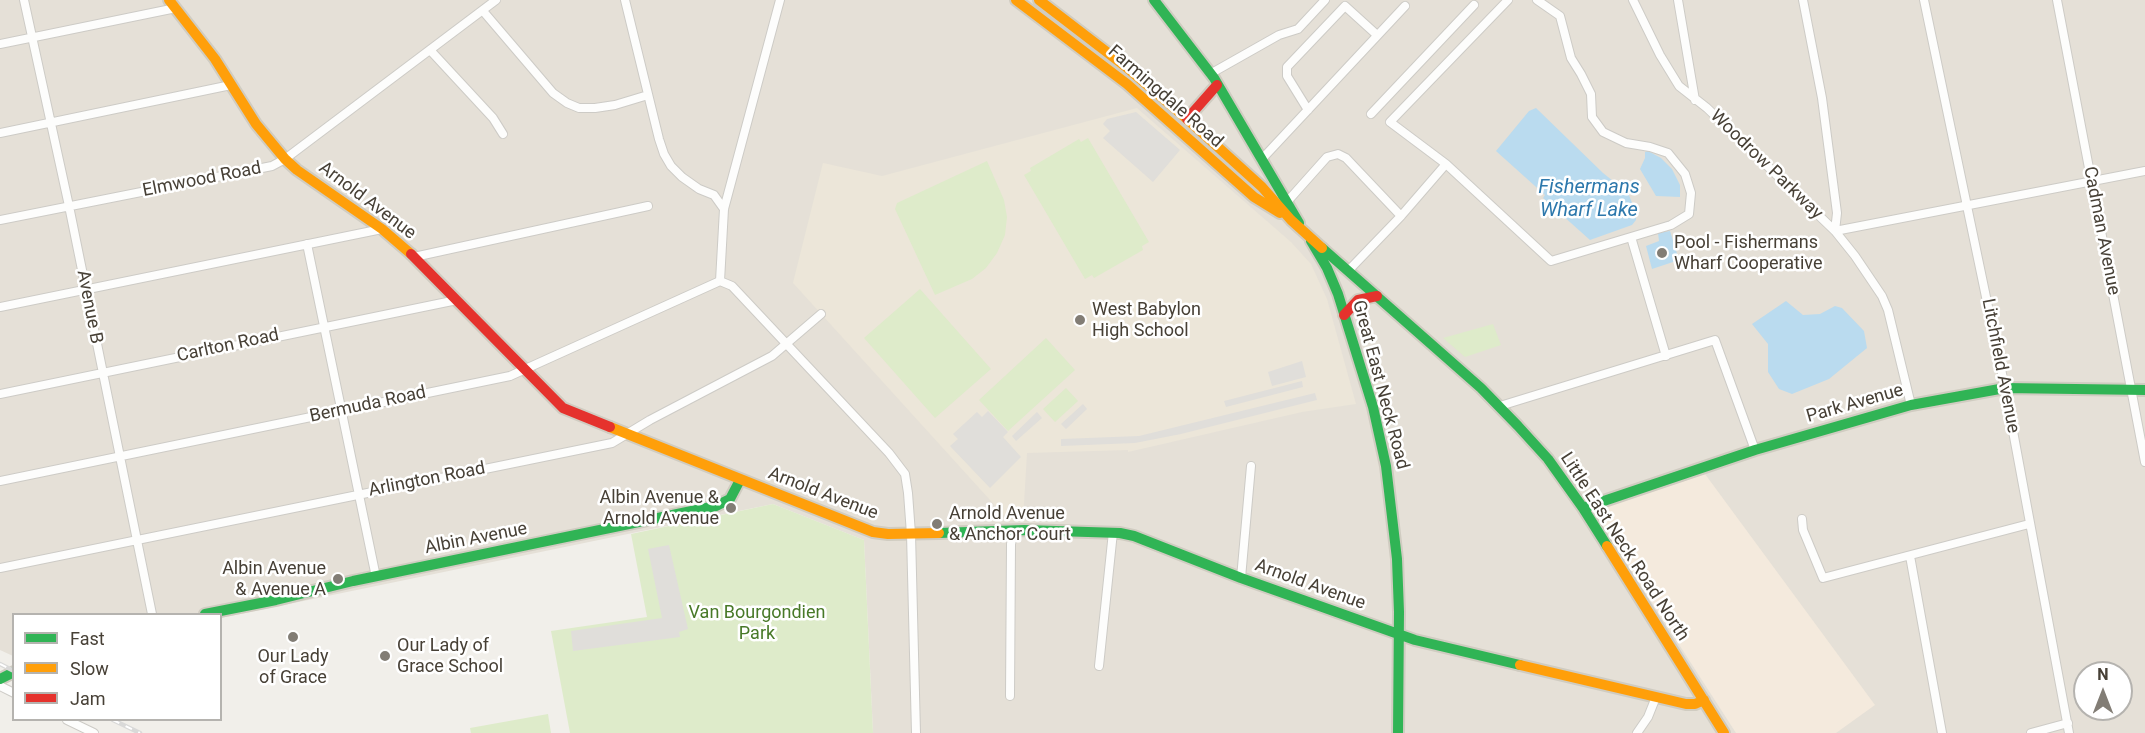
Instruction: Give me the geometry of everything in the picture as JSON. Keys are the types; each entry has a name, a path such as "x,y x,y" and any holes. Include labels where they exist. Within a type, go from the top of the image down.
{"street":[{"name":"Avenue B","path":"24,0 69,206 152,613"},
{"name":"Elmwood Road","path":"0,220 272,166 285,159 496,0"},
{"path":"626,0 658,139 671,166 699,189 714,195 724,209"},
{"path":"780,0 724,209 720,280 732,286 889,453 904,474 911,534 916,733"},
{"name":"Farmingdale Road","path":"1016,0 1127,84 1254,197 1291,220"},
{"name":"Farmingdale Road","path":"1039,0 1125,66 1188,119 1262,187 1305,233"},
{"path":"1154,0 1217,84 1305,233"},
{"path":"1210,74 1279,35 1298,29 1325,0"},
{"path":"1508,0 1390,122 1446,164 1551,261 1671,225 1689,214 1691,193 1685,174 1668,153 1626,143 1603,132 1592,117 1591,94 1570,58 1560,16 1537,0"},
{"name":"Woodrow Parkway","path":"1633,0 1668,71 1679,86 1707,108 1835,231 1855,256 1882,296 1895,334 1911,405"},
{"path":"1678,0 1695,100"},
{"path":"1803,0 1822,98 1837,213 1835,231 2145,171"},
{"name":"Litchfield Avenue","path":"1924,0 2005,387 2069,733"},
{"name":"Cadman Avenue","path":"2057,0 2145,462"},
{"path":"0,45 172,4"},
{"name":"Arnold Avenue","path":"172,4 215,58 256,124 285,159 297,170 382,229 414,257 563,408 861,528 883,534 1014,531 1113,532 1134,536 1241,578 1399,634 1689,705 1704,700"},
{"path":"1371,114 1474,5"},
{"path":"1308,111 1287,76 1287,67 1346,6 1377,35"},
{"path":"1262,160 1405,6"},
{"path":"483,11 553,93 567,103 579,108 596,108 648,95"},
{"path":"430,50 493,118 503,134"},
{"path":"1188,119 1217,84"},
{"path":"0,133 231,85"},
{"path":"1286,203 1327,157 1338,154 1346,158 1401,216"},
{"path":"1348,271 1401,216 1446,164"},
{"path":"414,257 648,207"},
{"path":"0,307 382,229"},
{"name":"Little East Neck Road North","path":"1305,233 1500,406 1548,459 1583,508 1724,733"},
{"name":"Great East Neck Road","path":"1305,233 1328,268 1373,407 1386,466 1396,545 1399,634 1398,733"},
{"path":"1630,237 1666,356"},
{"path":"307,244 376,577"},
{"name":"Bermuda Road","path":"0,481 510,376 720,280"},
{"path":"1344,315 1358,300 1377,296"},
{"name":"Carlton Road","path":"0,394 457,300"},
{"name":"Arlington Road","path":"0,568 612,443 650,420 772,356 821,314"},
{"path":"1500,406 1715,340 1755,450"},
{"name":"Park Avenue","path":"1583,508 1755,450 1911,405 2005,387 2145,390"},
{"path":"1241,578 1251,466"},
{"name":"Albin Avenue","path":"215,613 716,506 730,499 740,480"},
{"path":"1802,519 1803,530 1823,578 2029,524"},
{"path":"1010,696 1011,544 1014,531"},
{"path":"1098,666 1113,532"},
{"path":"1910,556 1942,733"},
{"path":"1638,733 1656,697"},
{"path":"69,721 94,733"},
{"path":"2031,733 2068,723"}],"shaded area":[{"path":"0,0 2145,0 2145,733 873,733 864,540 773,504 222,618 222,613 12,613 12,656 0,650"},
{"name":"West Babylon High School","path":"1137,108 1291,242 1311,264 1327,299 1356,404 1302,412 1128,452 1128,450 1027,453 1023,520 1009,521 793,283 823,163 882,176"},
{"path":"1136,112 1180,150 1153,182 1103,138 1110,131 1103,124 1107,119"},
{"path":"1302,361 1306,377 1272,386 1268,372"},
{"path":"1302,381 1303,387 1226,407 1224,401"},
{"path":"1315,393 1317,400 1181,434 1135,443 1061,446 1061,439 1139,436"},
{"path":"1083,404 1087,409 1066,429 1061,424"},
{"path":"988,411 1008,432 1003,437 1021,457 990,488 950,446 958,439 953,434 977,412 982,417"},
{"path":"1037,412 1042,418 1016,441 1012,436"},
{"path":"1705,474 1875,705 1836,733 1736,733 1593,511"},
{"path":"669,545 688,629 679,632 680,637 573,651 571,631 662,618 648,549"}],"green space":[{"path":"1088,138 1149,242 1142,246 1143,250 1094,278 1092,275 1085,279 1024,175 1031,171 1030,168 1079,139 1081,142"},
{"path":"987,161 1004,200 1007,217 1005,235 997,253 986,268 972,279 935,295 895,209 897,203"},
{"path":"920,289 991,369 935,418 864,338"},
{"path":"1493,324 1501,345 1465,357 1443,338"},
{"path":"1046,338 1075,370 1008,431 979,400"},
{"path":"1066,388 1078,401 1055,422 1043,409"},
{"name":"Van Bourgondien Park","path":"773,504 864,540 873,733 570,733 551,631 647,617 631,534"},
{"path":"548,714 551,733 471,733 470,728"}],"water":[{"name":"Fishermans Wharf Lake","path":"1536,108 1603,173 1628,193 1636,212 1636,220 1632,225 1590,240 1543,198 1545,195 1496,151 1529,111"},
{"path":"1648,151 1661,158 1672,169 1680,185 1680,197 1656,196 1640,169 1645,152"},
{"name":"Pool - Fishermans Wharf Cooperative","path":"1670,231 1679,260 1652,269 1646,246 1659,241 1658,233"},
{"path":"1786,301 1803,315 1820,314 1835,306 1842,308 1864,331 1867,348 1829,379 1792,394 1779,389 1768,372 1768,344 1752,324"}],"railway":[{"path":"0,664 12,670"},
{"path":"115,721 140,733"}],"traffic: fast":[{"path":"1154,0 1214,78 1299,223"},
{"path":"1311,241 1327,268 1338,294 1373,407 1386,466 1397,559 1398,733"},
{"path":"1322,248 1481,388 1518,426 1548,459 1607,546"},
{"path":"1583,508 1755,450 1911,405 2005,388 2145,390"},
{"path":"210,613 716,506 730,499 740,480"},
{"path":"939,533 1024,530 1120,533 1134,536 1241,578 1415,640 1520,665"},
{"path":"0,679 12,673"}],"traffic: slow":[{"path":"169,0 215,59 256,124 285,159 297,170 382,229 411,254"},
{"path":"1016,0 1127,84 1254,197 1280,213"},
{"path":"1039,0 1125,66 1187,119 1262,187 1291,220 1322,248"},
{"path":"610,427 873,532 939,533"},
{"path":"1607,546 1724,733"},
{"path":"1520,665 1686,704 1695,704 1704,700"}],"traffic: jam":[{"path":"1187,119 1217,85"},
{"path":"411,254 563,408 610,427"},
{"path":"1344,315 1358,300 1377,296"}],"place":[{"name":"Pool - Fishermans Wharf Cooperative","path":"1662,253"},
{"name":"West Babylon High School","path":"1080,320"},
{"name":"Albin Avenue & Arnold Avenue","path":"731,508"},
{"name":"Arnold Avenue & Anchor Court","path":"937,524"},
{"name":"Albin Avenue & Avenue A","path":"338,579"},
{"name":"Our Lady of Grace","path":"293,637"},
{"name":"Our Lady of Grace School","path":"385,656"}]}
